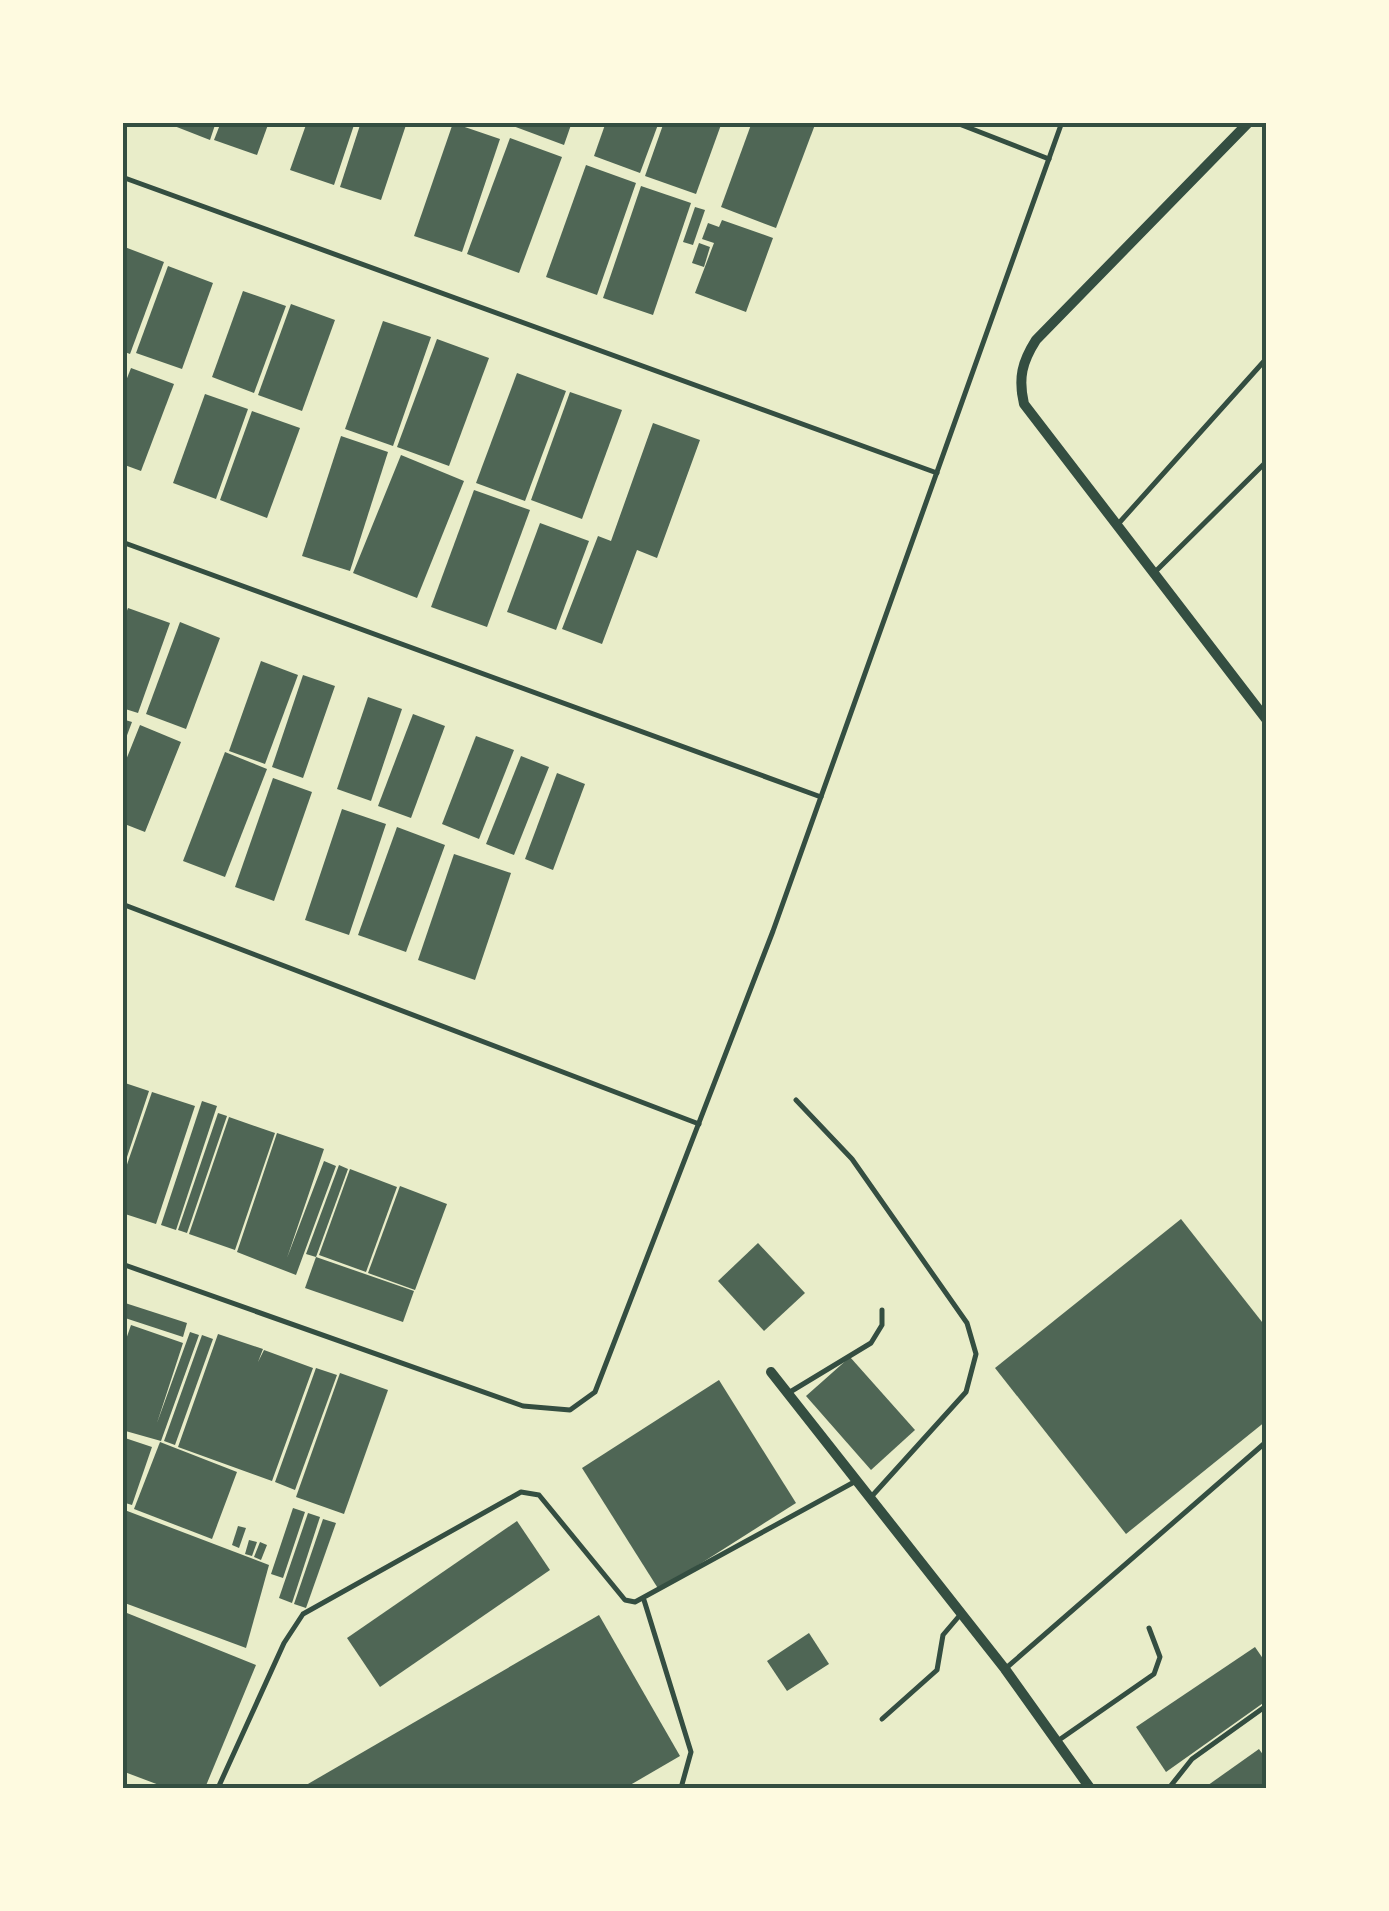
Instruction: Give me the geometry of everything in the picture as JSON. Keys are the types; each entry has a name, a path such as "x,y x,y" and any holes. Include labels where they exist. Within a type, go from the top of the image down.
{"street":[{"path":"1249,122 1036,340 1025,358 1020,386 1024,404 1266,719"},
{"path":"771,1372 1005,1669 1090,1788"}],"lane":[{"path":"954,122 1049,158"},
{"path":"122,1264 523,1406 570,1410 595,1392 822,797 1062,122"},
{"path":"122,178 937,473"},
{"path":"1116,525 1266,360"},
{"path":"1154,574 1266,462"},
{"path":"122,542 822,797"},
{"path":"122,904 700,1124"},
{"path":"796,1100 852,1159 967,1323 976,1354 966,1392 870,1498"},
{"path":"787,1393 871,1343 882,1325 882,1310"},
{"path":"1005,1669 1266,1442"},
{"path":"218,1788 284,1643 304,1614 521,1492 539,1495 625,1600 644,1600 856,1481"},
{"path":"644,1600 691,1752 681,1788"},
{"path":"882,1718 937,1670 943,1636 960,1614"},
{"path":"1056,1741 1154,1674 1160,1658 1149,1628"},
{"path":"1169,1788 1192,1759 1266,1706"}],"building":[{"path":"164,122 216,122 210,140"},
{"path":"221,122 269,122 257,155 214,140"},
{"path":"307,122 355,122 334,185 290,170"},
{"path":"361,122 407,122 381,200 340,187"},
{"path":"515,122 572,122 564,145 513,126"},
{"path":"606,122 659,122 640,173 594,156"},
{"path":"664,122 722,122 696,194 645,176"},
{"path":"752,122 816,122 776,228 721,207"},
{"path":"453,123 500,139 462,252 414,236"},
{"path":"510,138 562,157 519,273 467,254"},
{"path":"586,165 636,183 597,295 546,277"},
{"path":"641,186 691,203 653,315 603,298"},
{"path":"695,207 705,210 693,245 683,242"},
{"path":"722,220 773,238 746,312 695,293 714,243 702,239 708,223 719,227"},
{"path":"699,243 710,247 704,267 692,263"},
{"path":"122,246 164,262 130,354 122,351"},
{"path":"168,266 213,283 182,369 136,353"},
{"path":"243,291 286,306 254,393 212,377"},
{"path":"291,304 335,320 302,411 258,395"},
{"path":"383,321 431,337 393,446 345,429"},
{"path":"437,339 489,358 449,466 397,447"},
{"path":"131,368 174,384 141,471 122,464 122,391"},
{"path":"517,373 566,391 525,501 476,483"},
{"path":"570,392 622,410 582,519 531,500"},
{"path":"205,394 248,409 216,499 173,483"},
{"path":"252,411 300,428 267,518 220,500"},
{"path":"653,423 700,440 657,558 637,550 602,644 562,629 598,536 611,541"},
{"path":"341,436 388,452 350,571 302,556"},
{"path":"401,455 464,481 417,598 353,573"},
{"path":"474,490 530,510 487,627 431,607"},
{"path":"540,523 589,541 556,630 507,612"},
{"path":"128,608 170,623 138,713 122,708 122,624"},
{"path":"180,622 220,638 186,729 146,714"},
{"path":"261,661 298,675 265,764 229,751"},
{"path":"303,675 335,686 303,778 272,767"},
{"path":"368,697 402,709 371,801 337,789"},
{"path":"413,714 445,726 411,818 378,806"},
{"path":"122,719 132,722 123,746 122,746"},
{"path":"140,725 181,742 145,832 122,823 122,770"},
{"path":"476,736 514,750 479,839 442,824"},
{"path":"225,752 267,769 225,877 183,861"},
{"path":"521,756 549,767 514,855 486,844"},
{"path":"557,773 585,784 553,870 525,859"},
{"path":"273,778 312,792 274,901 235,887"},
{"path":"342,809 386,824 349,935 305,920"},
{"path":"397,827 445,845 406,952 358,935"},
{"path":"454,854 511,873 475,980 418,960"},
{"path":"122,1082 149,1091 123,1169 122,1169"},
{"path":"152,1092 195,1106 156,1224 122,1213 122,1179"},
{"path":"202,1101 217,1106 176,1230 161,1225"},
{"path":"218,1113 227,1116 187,1233 178,1230"},
{"path":"229,1117 275,1133 235,1250 189,1234"},
{"path":"277,1133 324,1149 287,1258 324,1161 336,1166 296,1275 237,1252"},
{"path":"339,1165 348,1169 316,1257 306,1254"},
{"path":"350,1169 397,1187 366,1272 319,1255"},
{"path":"400,1186 447,1204 415,1290 368,1273"},
{"path":"1181,1219 1266,1327 1266,1421 1126,1534 995,1368"},
{"path":"758,1243 805,1293 764,1331 718,1281"},
{"path":"316,1257 414,1291 403,1322 305,1288"},
{"path":"122,1302 187,1323 183,1337 122,1317"},
{"path":"131,1325 183,1343 157,1423 190,1332 199,1335 161,1441 122,1430 122,1351"},
{"path":"218,1334 263,1349 258,1362 264,1350 313,1368 272,1481 178,1447"},
{"path":"202,1335 213,1339 175,1445 164,1441"},
{"path":"850,1357 915,1430 871,1470 806,1396"},
{"path":"316,1368 337,1375 295,1490 275,1482"},
{"path":"340,1373 388,1390 344,1514 296,1497"},
{"path":"719,1380 796,1503 659,1590 582,1468"},
{"path":"122,1437 152,1447 132,1505 122,1502"},
{"path":"160,1442 237,1472 212,1539 134,1509"},
{"path":"293,1508 305,1512 283,1578 271,1574"},
{"path":"122,1509 269,1565 246,1648 122,1602"},
{"path":"308,1513 320,1517 292,1603 279,1598"},
{"path":"323,1519 336,1523 306,1608 294,1604"},
{"path":"517,1521 550,1570 380,1687 347,1638"},
{"path":"238,1526 246,1528 239,1548 232,1545"},
{"path":"249,1540 257,1542 252,1556 245,1554"},
{"path":"260,1542 267,1545 261,1560 254,1557"},
{"path":"122,1611 256,1665 205,1788 167,1788 122,1771"},
{"path":"599,1615 680,1756 625,1788 301,1788"},
{"path":"809,1633 829,1664 787,1691 767,1661"},
{"path":"1255,1647 1266,1663 1266,1701 1166,1772 1136,1727"},
{"path":"1259,1749 1266,1759 1266,1788 1204,1788"}]}
